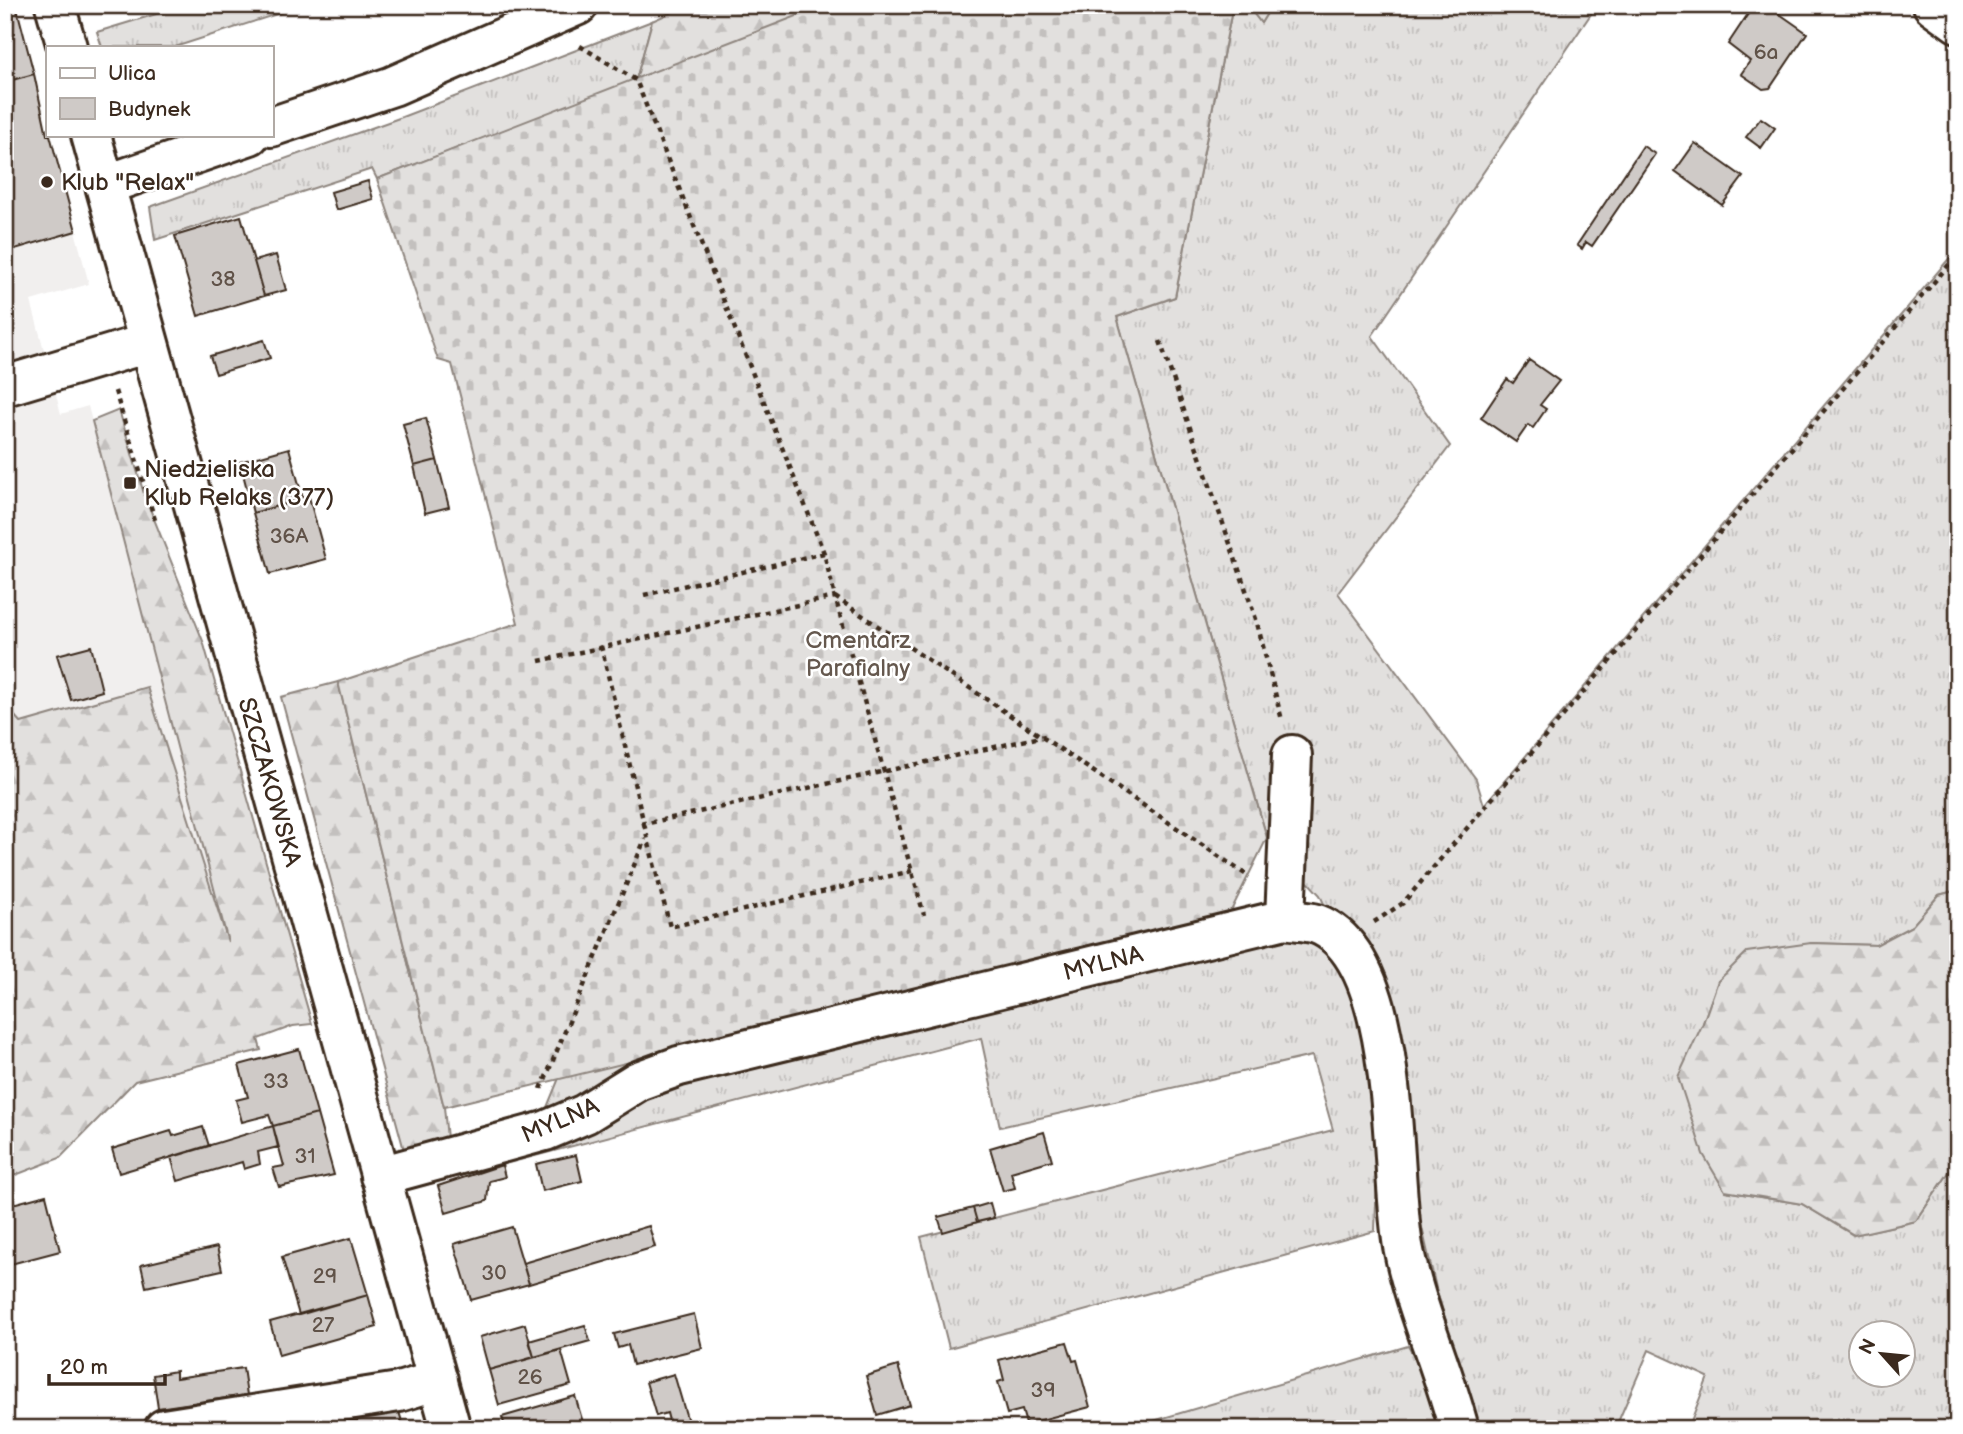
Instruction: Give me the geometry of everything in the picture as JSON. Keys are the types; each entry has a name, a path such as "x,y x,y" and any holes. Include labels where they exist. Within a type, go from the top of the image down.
{"street":[{"path":"55,5 67,46"},
{"path":"273,126 393,86 578,5"},
{"path":"1933,5 1958,23"},
{"name":"SZCZAKOWSKA","path":"91,136 452,1429"},
{"path":"105,185 247,136"},
{"path":"5,386 148,343"},
{"path":"1285,919 1292,755"},
{"name":"MYLNA","path":"380,1176 545,1131 585,1114 638,1081 679,1066 1285,919 1318,925 1342,943 1358,960 1371,991 1390,1087 1403,1245 1459,1429"},
{"path":"164,1429 399,1392 438,1380"}],"path":[{"path":"538,21 636,80 824,553 924,915"},
{"path":"1342,943 1403,902 1958,254"},
{"path":"1160,341 1256,619 1292,755"},
{"path":"644,594 824,553"},
{"path":"539,661 835,597 1045,736 1248,876 1285,919"},
{"path":"601,646 670,928 912,871"},
{"path":"644,824 1045,736"},
{"path":"519,1138 646,837"}],"shaded area":[{"path":"5,5 16,5 46,136 50,136 89,284 31,301 61,414 88,406 254,1040 5,1077"}],"green space":[{"path":"186,5 305,5 178,46 102,46 97,32"},
{"path":"688,5 850,5 636,80 652,21"},
{"name":"Cmentarz Parafialny","path":"825,5 1233,5 1175,297 1117,317 1267,838 1228,917 444,1107 338,682 518,623 452,364 438,360 377,179"},
{"path":"1233,5 1247,5 1261,23 1272,5 1597,5 1372,336 1450,446 1338,593 1476,779 1484,805 1958,248 1958,890 1939,895 1912,926 1876,945 1811,943 1718,981 1703,1023 1725,1191 1802,1204 1853,1235 1916,1221 1952,1168 1958,1170 1958,1429 1688,1429 1708,1377 1649,1350 1615,1429 1478,1429 1436,1288 1420,1219 1405,1082 1320,895 1267,838 1117,317 1175,297"},
{"path":"1247,5 1272,5 1261,23"},
{"path":"652,21 636,80 377,179 372,169 155,240 150,207 402,117"},
{"path":"119,410 144,494 203,641 312,1024 293,1026 258,1039 261,1050 135,1081 60,1158 5,1179 5,705 21,723 147,687 228,942 92,421"},
{"path":"338,682 444,1107 447,1139 404,1150 281,697"},
{"path":"1958,890 1958,1170 1952,1168 1916,1221 1854,1235 1802,1204 1725,1191 1703,1154 1678,1077 1703,1023 1718,981 1747,952 1811,943 1876,945 1912,926 1939,895"},
{"path":"1303,936 1349,969 1379,1115 1375,1231 949,1348 921,1237 1333,1130 1312,1056 1000,1127 981,1038 429,1184 424,1172 532,1144 559,1078 847,1007 1238,950"},
{"path":"1408,1346 1436,1395 1445,1429 1126,1429"}],"building":[{"path":"5,5 16,5 34,74 5,82"},
{"path":"1754,5 1767,5 1807,33 1770,88 1763,89 1741,74 1750,61 1728,44"},
{"path":"34,74 46,136 50,136 76,231 5,252 5,82"},
{"path":"1761,118 1775,128 1761,148 1746,137"},
{"path":"1695,143 1743,177 1722,205 1675,171"},
{"path":"1643,146 1655,154 1592,246 1586,242 1582,249 1577,245"},
{"path":"368,181 373,199 336,210 331,192"},
{"path":"241,216 264,296 198,316 175,236"},
{"path":"276,255 286,290 264,296 254,261"},
{"path":"264,340 270,358 216,374 210,356"},
{"path":"1529,360 1559,381 1540,405 1546,409 1533,428 1528,425 1516,442 1481,418 1507,379 1513,383"},
{"path":"426,418 437,460 414,466 403,424"},
{"path":"289,448 303,499 253,513 240,462"},
{"path":"437,460 449,507 425,513 414,466"},
{"path":"309,497 326,559 270,574 253,513"},
{"path":"91,646 102,691 71,700 57,655"},
{"path":"299,1049 317,1114 273,1126 269,1115 242,1122 236,1100 248,1097 239,1065"},
{"path":"317,1114 334,1175 279,1187 273,1168 284,1166 273,1126"},
{"path":"273,1126 278,1147 258,1152 260,1164 244,1169 242,1162 178,1181 171,1157"},
{"path":"203,1127 209,1146 119,1173 112,1149 171,1131 173,1136"},
{"path":"1044,1132 1052,1160 1011,1172 1015,1188 1003,1191 990,1148"},
{"path":"576,1155 582,1181 542,1191 536,1164"},
{"path":"502,1165 505,1177 489,1181 487,1201 446,1213 438,1186"},
{"path":"46,1195 60,1251 7,1265 5,1206"},
{"path":"990,1203 994,1218 977,1222 973,1208"},
{"path":"973,1208 977,1222 943,1232 938,1217"},
{"path":"649,1226 655,1247 529,1284 523,1263"},
{"path":"512,1227 529,1284 471,1300 454,1244"},
{"path":"351,1238 368,1295 299,1315 282,1257"},
{"path":"217,1247 222,1270 146,1287 141,1265"},
{"path":"368,1295 377,1327 279,1355 270,1322"},
{"path":"694,1314 702,1348 633,1365 628,1345 618,1348 614,1334"},
{"path":"525,1324 534,1357 489,1370 480,1337"},
{"path":"585,1325 590,1341 534,1357 529,1341"},
{"path":"1067,1342 1073,1361 1077,1360 1090,1407 1026,1424 1022,1410 1007,1414 998,1382 1004,1380 999,1360"},
{"path":"561,1350 571,1385 499,1405 489,1370"},
{"path":"898,1366 910,1405 877,1415 866,1376"},
{"path":"243,1368 247,1395 158,1408 153,1375 176,1371 176,1378"},
{"path":"674,1374 689,1425 671,1429 667,1413 656,1416 646,1382"},
{"path":"575,1396 585,1429 506,1429 502,1417"},
{"path":"398,1408 404,1429 348,1429 346,1423"},
{"path":"714,1423 715,1429 694,1429"}],"place":[{"name":"Klub \"Relax\"","path":"47,182"},
{"name":"Niedzieliska Klub Relaks (377)","path":"130,483"}]}
